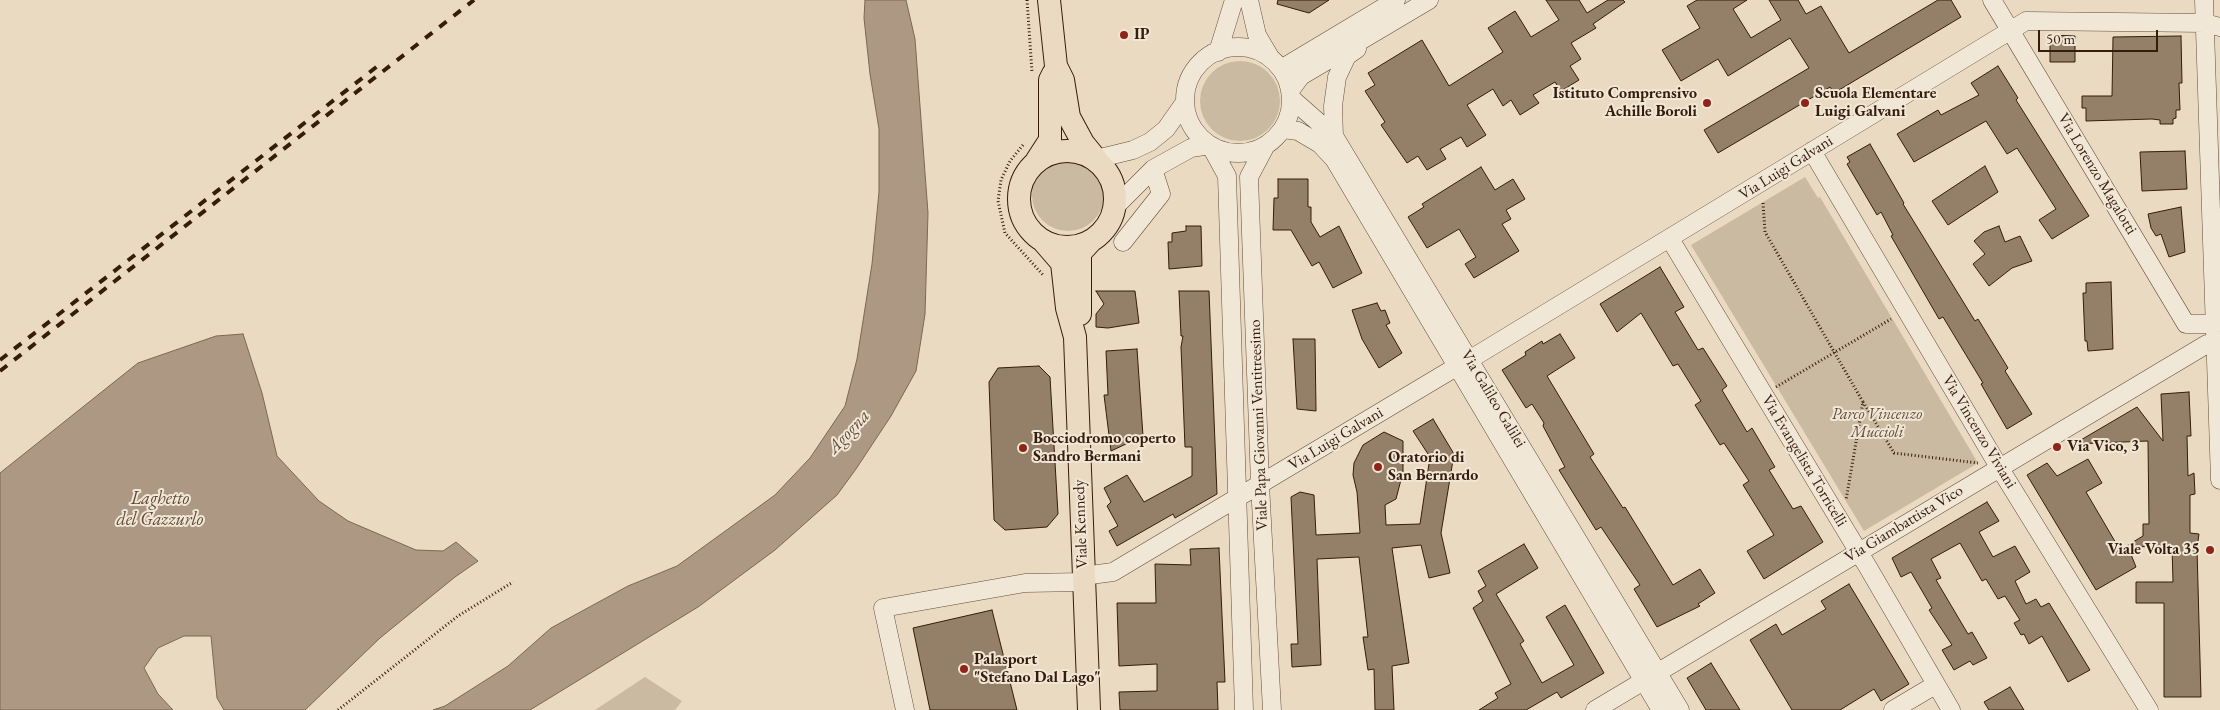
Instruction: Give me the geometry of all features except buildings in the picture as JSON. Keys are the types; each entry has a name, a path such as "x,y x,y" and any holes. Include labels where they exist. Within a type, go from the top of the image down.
{"main road":[{"path":"1049,0 1056,66 1063,80 1070,120 1083,143 1111,177 1116,191 1116,206 1112,219 1104,231 1080,253 1081,308 1075,337"},
{"path":"1056,66 1050,80 1050,140 1038,160 1027,172 1020,186 1019,202 1026,224 1062,263 1067,308 1075,337"},
{"path":"1038,160 1051,153 1066,150 1082,152 1096,159"},
{"path":"1043,241 1058,247 1075,247 1091,241"},
{"name":"Viale Kennedy","path":"1075,337 1089,710"}],"street":[{"path":"1218,52 1234,0"},
{"path":"1248,0 1256,35 1276,63 1291,95"},
{"path":"1276,63 1396,0"},
{"path":"1276,63 1256,50 1240,47 1218,52 1207,57 1195,70 1188,85 1185,102 1188,119 1197,134 1210,145 1226,152 1243,153 1258,150 1283,129 1290,115 1291,95 1301,76 1429,0"},
{"name":"Via Lorenzo Magalotti","path":"1992,0 2186,324 2215,324"},
{"path":"2204,0 2212,25 2215,324 2218,344 2220,480"},
{"name":"Via Luigi Galvani","path":"905,710 882,608 1025,583 1083,579 1113,572 1670,239 2026,21 2212,25"},
{"path":"1334,136 1333,106 1336,77 1348,56 1365,43 1373,33"},
{"name":"Via Galileo Galilei","path":"1291,95 1334,136 1463,363 1651,677 1680,710"},
{"path":"1096,159 1134,150 1150,142 1166,129 1185,102"},
{"name":"Via Galileo Galilei","path":"1283,129 1298,131 1320,144 1334,159 1463,363"},
{"path":"1116,206 1153,169 1191,148 1210,145"},
{"name":"Viale Papa Giovanni Ventitreesimo","path":"1210,145 1227,176 1244,710"},
{"name":"Viale Papa Giovanni Ventitreesimo","path":"1266,145 1249,177 1260,484 1272,710"},
{"name":"Via Vincenzo Viviani","path":"1812,151 1999,467 2149,710"},
{"path":"1123,242 1162,194 1153,169"},
{"name":"Via Evangelista Torricelli","path":"1670,239 1951,710"},
{"name":"Via Giambattista Vico","path":"1595,710 1999,467 2208,344 2218,344"},
{"name":"Via Galileo Galilei","path":"1651,677 1661,710"},
{"path":"1893,710 1935,685"}],"path":[{"path":"1763,203 1765,232 1894,453 1981,463"},
{"path":"1776,387 1891,319"},
{"path":"1846,503 1863,402"},
{"path":"338,710 458,616 513,582"}],"green space":[{"path":"1240,61 1255,64 1268,73 1277,86 1280,101 1277,116 1268,129 1255,138 1240,141 1225,138 1212,129 1203,116 1200,101 1203,86 1212,73 1225,64"},
{"path":"1075,159 1094,169 1102,181 1104,195 1102,209 1094,221 1082,229 1061,231 1042,221 1034,209 1032,188 1042,169 1054,161"},
{"name":"Parco Vincenzo Muccioli","path":"1805,177 1818,198 1820,197 1978,463 1864,531 1691,245"},
{"path":"645,677 682,701 675,710 595,710"}],"water":[{"name":"Agogna","path":"865,0 906,0 915,39 928,213 925,314 916,371 891,416 837,495 775,550 698,607 530,710 433,710 445,706 508,666 551,628 628,586 677,566 775,495 810,458 845,406 857,359 872,264 879,192 879,129 870,74 864,18"},
{"name":"Laghetto del Gazzurlo","path":"243,334 262,393 277,456 319,501 348,521 416,550 443,551 456,542 478,561 455,577 380,638 305,710 224,710 217,698 211,636 184,636 158,648 144,668 158,694 173,710 0,710 0,473 138,363 216,336"}],"railway":[{"path":"0,371 474,0"},
{"path":"0,360 379,65"}],"place":[{"name":"IP","path":"1124,35"},
{"name":"Istituto Comprensivo Achille Boroli","path":"1707,103"},
{"name":"Scuola Elementare Luigi Galvani","path":"1805,103"},
{"name":"Via Vico, 3","path":"2057,447"},
{"name":"Bocciodromo coperto Sandro Bermani","path":"1023,448"},
{"name":"Oratorio di San Bernardo","path":"1378,467"},
{"name":"Viale Volta 35","path":"2210,550"},
{"name":"Palasport \"Stefano Dal Lago\"","path":"964,669"}]}
